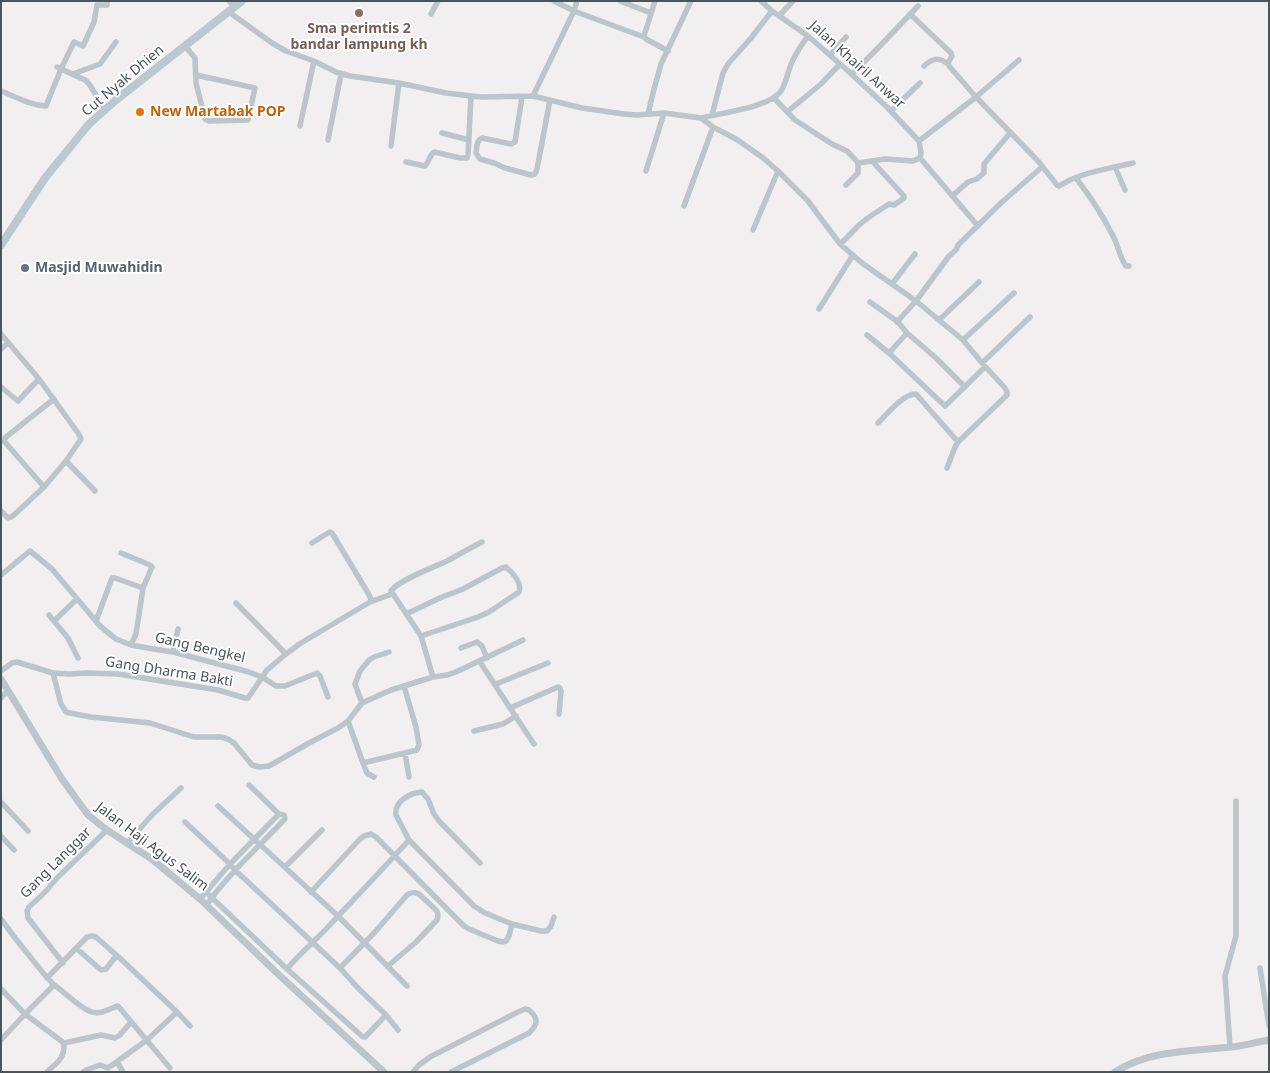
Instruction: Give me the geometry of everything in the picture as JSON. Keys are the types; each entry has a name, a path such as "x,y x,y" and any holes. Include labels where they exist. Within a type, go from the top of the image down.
{"main road":[{"name":"Cut Nyak Dhien","path":"1,245 45,178 89,124 105,109 235,7"}],"street":[{"path":"1,91 37,105 46,106 59,68 74,42 83,46 94,22 97,4 107,4 107,1"},
{"path":"229,1 272,43 286,51 314,61 341,74 471,96 533,96 582,108 630,115 664,114 701,118 736,112 774,98 782,90 792,62 800,46 808,36"},
{"path":"431,14 438,1"},
{"path":"554,1 574,11 644,37 668,51"},
{"path":"533,96 577,1"},
{"path":"620,1 652,13"},
{"path":"644,37 655,1"},
{"path":"648,114 659,72 691,1"},
{"name":"Jalan Khairil Anwar","path":"761,1 808,36 852,74 919,141"},
{"path":"779,16 793,1"},
{"path":"852,74 918,6"},
{"path":"712,115 723,73 728,64 772,11"},
{"path":"910,14 951,53 952,56 948,64"},
{"path":"830,55 846,37"},
{"path":"73,74 100,64 116,42"},
{"path":"185,46 195,58 196,83 204,119 209,121 248,120 255,88 196,75"},
{"path":"924,66 933,59 940,59 948,64 1059,186 1076,178 1133,163"},
{"path":"978,226 920,158 919,141 976,97 1019,60"},
{"path":"300,126 314,61"},
{"path":"787,112 821,84 840,64"},
{"path":"59,68 81,77 89,84 105,109"},
{"path":"328,140 341,74"},
{"path":"891,111 920,83"},
{"path":"391,146 400,84"},
{"path":"406,162 426,166 432,152 465,159 468,157 471,96"},
{"path":"522,97 515,142 511,144 482,138 478,141 476,153 480,158 531,176 538,169 550,100"},
{"path":"774,98 802,125 852,156 858,163 858,173 846,185"},
{"path":"646,171 664,114"},
{"path":"701,118 713,127 736,139 778,171 808,202 840,244 964,340 1005,388 1007,396 958,442 947,468"},
{"path":"684,206 713,127"},
{"path":"442,133 469,140"},
{"path":"952,196 968,182 977,179 984,173 984,164 1010,133"},
{"path":"858,163 885,159 912,161 920,158"},
{"path":"840,244 858,225 869,217 889,204 894,205 904,198 872,161"},
{"path":"897,322 916,301 949,256 1042,166"},
{"path":"1116,167 1125,190"},
{"path":"753,230 778,171"},
{"path":"1076,178 1110,230 1123,262 1126,266 1129,266"},
{"path":"892,284 915,254"},
{"path":"818,309 853,255"},
{"path":"939,320 979,282"},
{"path":"964,340 1014,293"},
{"path":"870,302 897,322 964,387"},
{"path":"868,335 945,406 1030,317"},
{"path":"889,353 907,333"},
{"path":"1,334 39,379 81,439 66,461 44,487 11,517 8,518 1,511"},
{"path":"1,349 8,343"},
{"path":"1,387 18,401 39,379"},
{"path":"878,423 904,398 912,393 916,394 958,442"},
{"path":"44,487 4,441 6,437 54,399"},
{"path":"66,461 95,491"},
{"path":"312,543 330,532 334,535 370,597 370,602"},
{"path":"433,677 421,636 391,591 394,587 482,542"},
{"name":"Gang Bengkel","path":"1,575 30,551 52,569 100,626 116,639 131,645 173,652 249,672 262,677 276,686 285,686 317,673 328,697"},
{"name":"Gang Bengkel","path":"121,553 152,566 143,588 136,634 131,645"},
{"path":"406,614 463,589 502,568 506,567 509,569 520,584 519,592 489,612 421,636"},
{"path":"96,621 112,578 143,588"},
{"path":"262,677 286,654 301,643 370,602 392,594"},
{"path":"54,621 77,599"},
{"path":"236,603 286,654"},
{"path":"50,615 70,640 78,658"},
{"path":"173,652 178,629"},
{"path":"52,673 61,704 66,712 70,714 143,722 194,737 212,736 228,739 234,743 252,765 259,767 269,766 338,728 348,721 362,703 391,690 456,672 523,640"},
{"path":"461,648 477,642 482,646 487,658"},
{"path":"362,703 355,684 360,671 374,656 389,652"},
{"name":"Gang Dharma Bakti","path":"1,671 14,662 52,673 118,674 218,690 245,698 248,698 262,677"},
{"path":"480,662 534,744"},
{"path":"496,684 548,663"},
{"name":"Jalan Haji Agus Salim","path":"1,679 62,779 84,810 107,830 153,860 206,904 384,1072"},
{"path":"363,763 417,750 420,745 404,686"},
{"path":"510,708 558,687 561,691 559,714"},
{"path":"1,698 8,690"},
{"path":"474,731 503,724 516,716"},
{"path":"348,721 367,773 374,777"},
{"path":"405,753 409,777"},
{"path":"206,904 235,870 285,819 284,815 279,814 250,785"},
{"path":"127,843 180,788"},
{"path":"480,863 439,821 428,799 422,792 403,799 397,805 396,815 408,840 474,906 485,913 512,924 540,931 547,931 554,917"},
{"path":"1230,1047 1225,976 1236,936 1236,801"},
{"path":"1,802 28,831"},
{"path":"218,806 338,916 407,986"},
{"path":"200,899 230,864 279,814"},
{"path":"184,822 340,968 398,1030"},
{"name":"Gang Langgar","path":"63,963 28,918 27,911 56,878 107,830"},
{"path":"285,867 322,830"},
{"path":"311,892 360,840 367,834 371,834 458,921 469,929 504,942 509,936 512,924"},
{"path":"1,836 14,850"},
{"path":"287,969 408,840"},
{"path":"206,892 287,969 363,1037 366,1037 386,1015"},
{"path":"340,968 407,895 416,892 436,910 438,915 436,920 416,942 388,966"},
{"path":"1,919 53,984 91,1012 109,1010 118,1005 170,1068"},
{"path":"47,978 87,937 96,937 190,1026"},
{"path":"76,948 101,970 106,969 116,956"},
{"path":"1260,968 1266,982 1269,1026"},
{"path":"1,1040 52,988 53,984"},
{"path":"1,989 25,1014 64,1043 101,1035 115,1038 132,1022"},
{"path":"413,1072 430,1057 518,1012 525,1009 529,1010 536,1018 537,1023 529,1034 450,1072"},
{"path":"83,1072 100,1065 108,1068 147,1040 177,1012"},
{"path":"1115,1072 1136,1061 1150,1057 1269,1040"},
{"path":"47,1072 62,1056 64,1043"},
{"path":"117,1062 123,1072"}],"place":[{"name":"Sma perimtis 2 bandar lampung kh","path":"359,13"},
{"name":"New Martabak POP","path":"140,112"},
{"name":"Masjid Muwahidin","path":"25,268"}]}
